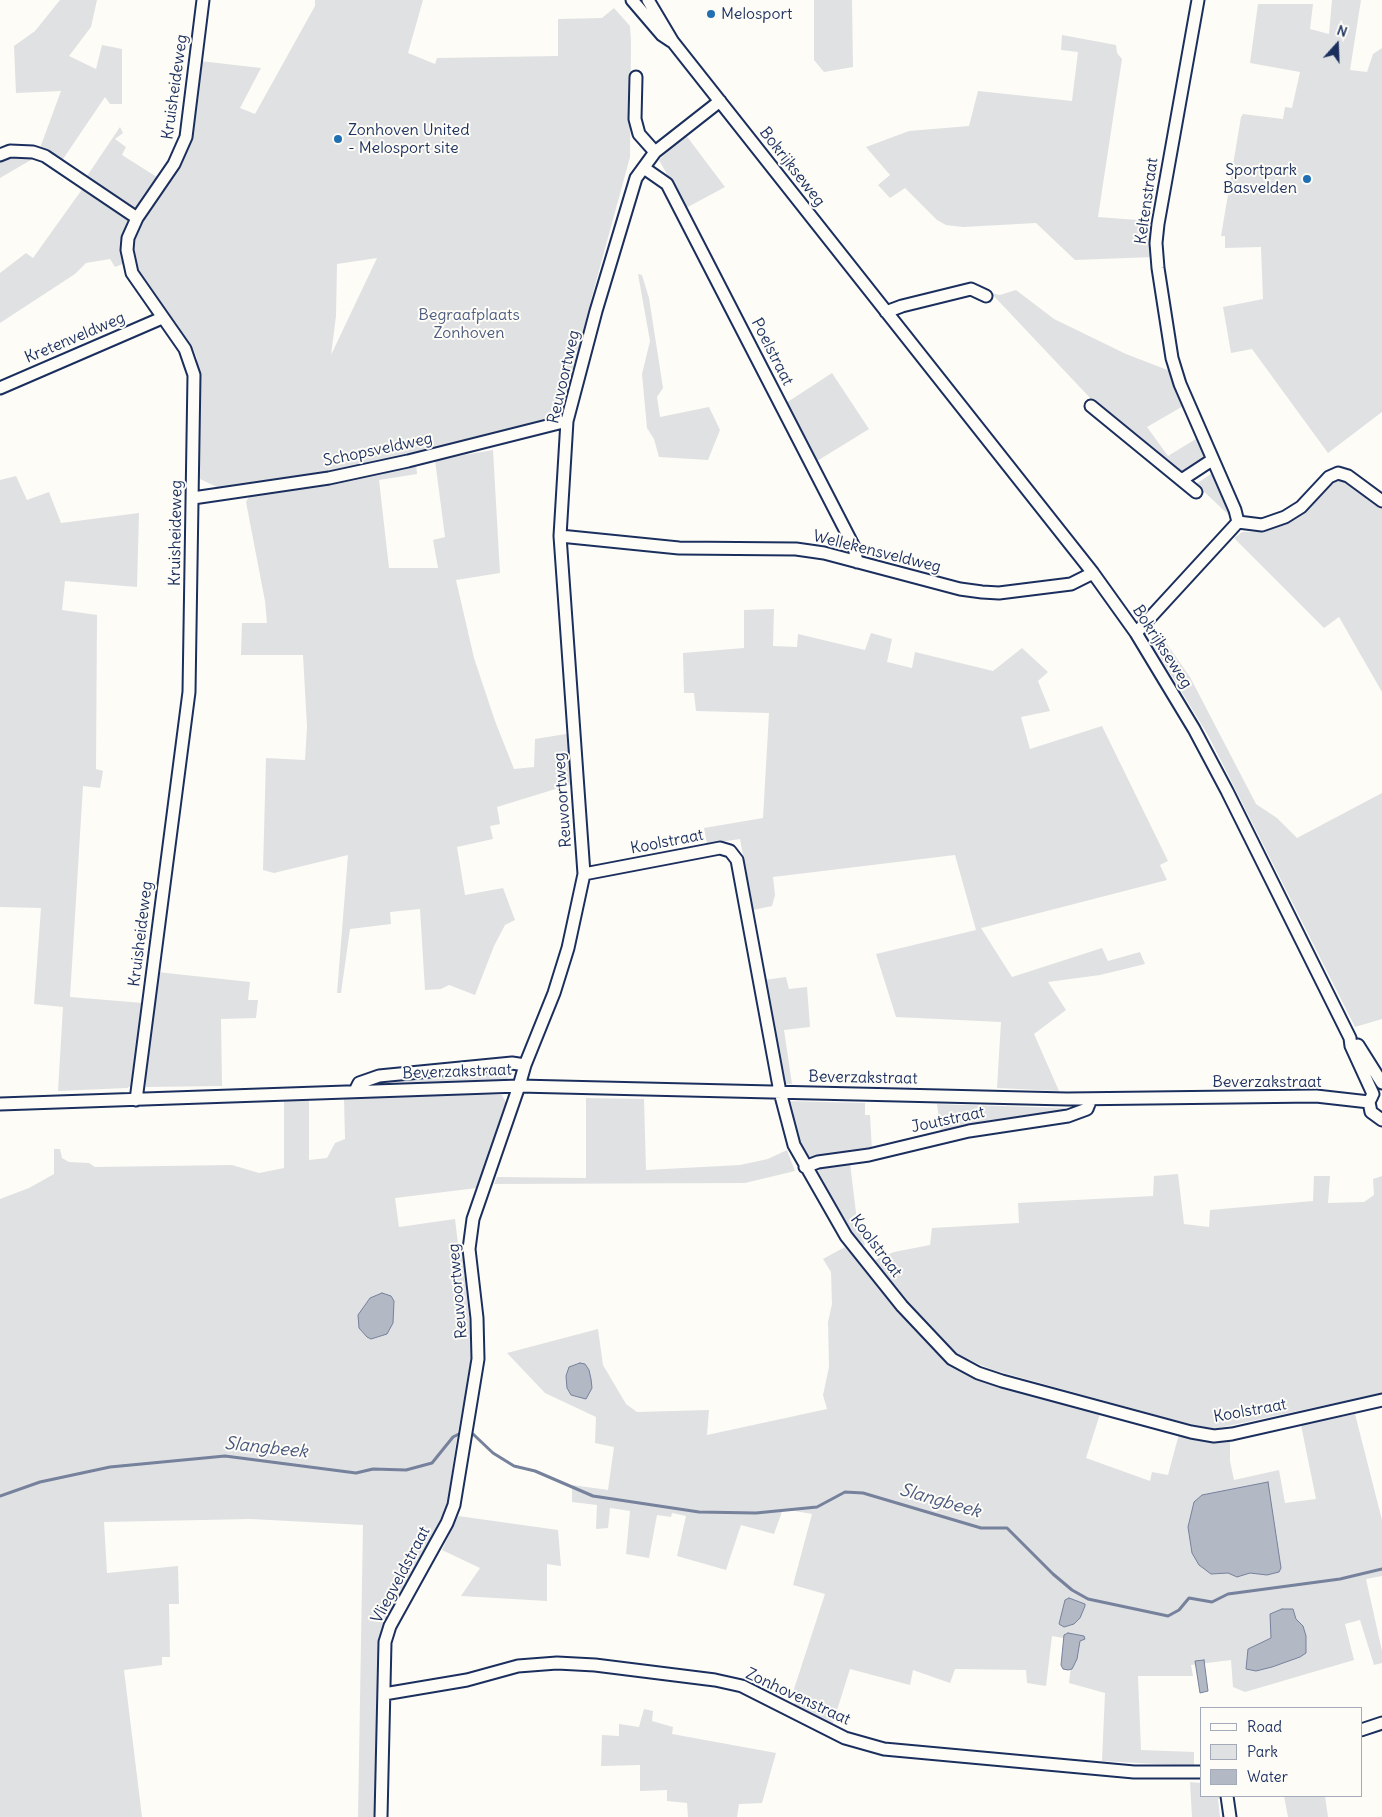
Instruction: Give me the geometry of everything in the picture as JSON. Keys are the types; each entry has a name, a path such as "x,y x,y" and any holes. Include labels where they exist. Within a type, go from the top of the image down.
{"street":[{"name":"Kruisheideweg","path":"136,1100 189,692 194,375 185,349 132,273 128,262 128,238 137,218 174,164 186,137 203,0"},
{"path":"632,0 643,0"},
{"name":"Bokrijkseweg","path":"632,0 662,35 673,42"},
{"name":"Bokrijkseweg","path":"648,0 673,42 1093,573 1136,633 1198,736 1350,1038 1351,1046 1375,1094 1371,1112 1382,1120"},
{"name":"Keltenstraat","path":"1198,0 1156,243 1172,358 1180,384 1238,522"},
{"path":"636,77 635,119 639,134 655,152"},
{"name":"Reuvoortweg","path":"465,1441 478,1359 479,1340 469,1248 472,1219 519,1086 524,1066 544,1022 568,948 584,874 560,536 568,421 631,191 655,152 720,101"},
{"path":"0,155 10,152 33,152 45,156 137,218"},
{"name":"Poelstraat","path":"644,168 667,184 854,547 857,562"},
{"path":"886,312 902,306 971,289 986,296"},
{"name":"Kretenveldweg","path":"0,388 162,318"},
{"path":"1091,406 1183,479 1196,492"},
{"name":"Schopsveldweg","path":"193,498 329,478 408,461 568,421"},
{"path":"1183,479 1212,460"},
{"path":"1136,633 1238,522 1262,525 1285,517 1301,507 1330,477 1338,473 1348,476 1382,501"},
{"name":"Wellekensveldweg","path":"560,536 679,548 796,549 824,553 960,589 999,593 1071,584 1093,573"},
{"name":"Koolstraat","path":"584,874 720,848 730,851 737,860 780,1092 794,1145 846,1236 902,1306 952,1359 978,1373 1214,1436 1232,1434 1382,1400"},
{"name":"Bokrijkseweg","path":"1350,1038 1357,1044 1382,1083"},
{"name":"Beverzakstraat","path":"356,1091 359,1083 379,1076 512,1063 524,1066"},
{"name":"Beverzakstraat","path":"0,1104 519,1086 1091,1100 1375,1094"},
{"name":"Joutstraat","path":"805,1167 818,1162 870,1155 969,1131 1068,1116 1087,1109 1091,1100"},
{"name":"Vliegveldstraat","path":"381,1817 384,1642 390,1626 447,1523 457,1492 465,1441"},
{"name":"Zonhovenstraat","path":"384,1694 467,1680 518,1666 557,1663 595,1665 715,1680 742,1686 845,1738 884,1749 1134,1772 1200,1772"},
{"path":"1362,1730 1382,1723"},
{"path":"1227,1797 1230,1817"}],"green space":[{"path":"60,0 97,0 91,27 69,56 96,69 102,45 122,49 122,104 110,104 105,97 61,162 40,148 61,91 16,93 14,46 35,31"},
{"name":"Begraafplaats Zonhoven","path":"315,0 423,0 408,53 435,64 437,58 558,56 558,19 602,18 614,8 630,26 630,157 588,311 565,410 555,418 533,425 421,453 325,474 219,488 200,479 197,469 197,358 192,346 137,273 131,244 140,223 184,154 200,61 261,68 240,108 255,114 315,6","holes":["377,258 331,355 336,316 337,264"]},
{"path":"814,0 852,0 853,67 824,72 814,60"},
{"path":"1332,0 1361,0 1350,70 1367,72 1373,54 1382,48 1382,412 1328,453 1252,349 1231,353 1223,307 1263,299 1261,247 1225,248 1225,236 1221,236 1241,117 1243,114 1283,119 1285,107 1292,108 1300,72 1250,63 1258,4 1313,4 1310,29 1329,34"},
{"path":"1062,35 1116,45 1117,53 1122,59 1098,217 1151,221 1153,257 1075,260 1036,223 963,227 946,225 937,220 905,188 890,198 878,185 890,175 866,147 909,131 969,126 978,91 1072,101 1078,52 1061,50"},
{"path":"120,127 123,133 115,139 126,147 122,155 160,179 135,212 85,179"},
{"path":"685,134 725,187 686,208 659,160"},
{"path":"4,156 36,157 0,178 0,158"},
{"path":"83,188 127,218 125,263 115,267 110,259 86,263 75,274 0,323 0,273 26,253 33,258"},
{"path":"638,274 642,275 649,298 663,388 657,397 660,417 709,407 720,430 708,460 659,457 654,439 647,428 642,374 650,341"},
{"path":"1016,290 1054,319 1126,354 1170,371 1185,405 1147,427 1168,456 1199,437 1206,452 1202,460 1189,470 1179,472 1093,401 991,293 1000,295"},
{"path":"832,373 869,429 817,461 786,403"},
{"path":"493,450 500,573 456,580 474,658 495,721 514,769 534,767 535,739 566,734 570,736 575,783 497,807 500,824 490,826 493,839 457,847 465,895 503,888 515,920 505,925 494,946 475,995 449,985 441,989 425,990 420,909 390,912 391,924 350,929 341,993 337,993 348,855 274,873 263,870 266,758 305,760 307,727 303,655 241,655 242,623 267,623 265,601 246,502 249,497 293,490 416,464 417,474 379,480 389,568 438,568 433,540 445,537 435,460"},
{"path":"1211,474 1214,476 1233,513 1233,519 1196,484"},
{"path":"16,476 27,500 49,492 61,523 139,513 137,587 65,581 62,610 97,615 96,769 103,771 100,788 83,786 70,997 143,1003 131,1086 127,1088 58,1091 63,1007 34,1004 41,908 0,907 0,480"},
{"path":"1341,479 1382,509 1382,692 1339,617 1324,628 1234,538 1242,532 1266,531 1292,519 1336,481"},
{"path":"774,609 773,646 797,647 798,634 865,650 871,633 892,639 887,662 912,668 915,652 993,671 1022,648 1048,672 1038,681 1050,711 1021,717 1030,749 1102,726 1168,861 1160,865 1167,880 981,928 1012,977 1102,948 1108,961 1140,952 1145,964 1100,975 1048,982 1066,1010 1034,1034 1059,1091 997,1088 1001,1022 896,1017 876,954 976,930 955,855 773,877 775,895 772,906 753,910 740,839 707,844 704,828 763,818 769,713 696,711 694,693 684,693 683,653 744,648 744,610"},
{"path":"1155,627 1190,677 1256,804 1277,818 1297,838 1382,793 1382,1019 1355,1027 1208,735 1151,642"},
{"path":"157,972 250,982 248,1000 258,1000 256,1018 221,1019 222,1086 146,1087 146,1071"},
{"path":"786,977 789,989 807,987 810,1027 784,1030 792,1084 783,1084 764,980"},
{"path":"506,1069 509,1072 507,1080 376,1084 379,1080"},
{"path":"470,1094 502,1095 508,1106 477,1188 395,1198 399,1227 455,1219 459,1252 462,1249 473,1355 457,1437 447,1506 378,1641 381,1644 377,1817 358,1817 363,1525 251,1519 104,1522 107,1573 178,1566 179,1604 169,1604 170,1657 162,1657 162,1665 124,1670 142,1817 0,1817 0,1199 29,1188 54,1174 54,1149 60,1149 62,1158 69,1162 89,1163 95,1167 232,1165 259,1173 284,1168 284,1100 309,1100 309,1160 327,1158 335,1143 345,1139 344,1098"},
{"path":"586,1098 644,1099 646,1170 740,1165 768,1159 787,1150 795,1171 745,1183 494,1184 497,1177 586,1178"},
{"path":"785,1101 865,1103 865,1115 870,1115 872,1151 813,1158 803,1154 800,1150"},
{"path":"937,1104 1064,1108 1067,1110 1066,1112 941,1134"},
{"path":"850,1163 857,1221 865,1245 861,1246 817,1174 820,1167"},
{"path":"1178,1174 1184,1224 1209,1227 1210,1210 1313,1201 1314,1176 1330,1176 1328,1203 1364,1202 1374,1195 1373,1179 1382,1176 1382,1393 1214,1429 1178,1421 993,1370 955,1354 915,1313 872,1261 894,1252 930,1245 932,1228 1019,1223 1018,1203 1153,1196 1154,1176"},
{"path":"845,1247 944,1360 979,1380 1100,1414 1086,1458 1150,1481 1152,1472 1168,1475 1179,1434 1211,1441 1230,1441 1230,1461 1234,1480 1279,1470 1285,1503 1316,1499 1301,1425 1355,1414 1382,1520 1382,1576 1366,1579 1382,1651 1382,1663 1374,1665 1360,1620 1345,1624 1354,1660 1245,1692 1233,1687 1231,1660 1191,1665 1193,1676 1138,1676 1141,1750 1194,1752 1194,1766 1102,1761 1105,1693 1069,1683 1074,1640 1052,1636 1046,1686 1027,1683 1026,1670 955,1669 950,1683 913,1670 910,1685 850,1669 832,1726 793,1707 798,1694 793,1692 825,1594 793,1585 812,1514 783,1509 774,1534 741,1525 726,1570 677,1556 686,1516 672,1513 671,1517 657,1515 649,1558 626,1554 630,1511 610,1508 608,1528 596,1529 597,1505 572,1502 572,1485 608,1490 614,1447 595,1443 596,1417 545,1393 507,1353 598,1329 603,1365 626,1404 637,1412 709,1410 707,1435 827,1409 823,1395 829,1367 828,1322 832,1304 831,1272 823,1259","holes":["1295,1619 1303,1626 1300,1657 1246,1669 1248,1649 1271,1638"]},
{"path":"458,1516 558,1530 561,1566 547,1564 547,1601 461,1596 480,1568 442,1550"},
{"path":"644,1709 653,1711 652,1721 673,1727 672,1734 776,1753 762,1803 739,1804 737,1817 688,1817 687,1803 667,1801 667,1790 640,1791 640,1765 601,1766 602,1735 619,1736 619,1724 639,1727"},
{"path":"1190,1782 1200,1783 1200,1797 1222,1797 1218,1799 1220,1817 1192,1817"},
{"path":"1284,1797 1325,1797 1328,1817 1288,1817"}],"water":[{"path":"382,1293 391,1296 394,1301 393,1323 387,1334 371,1339 359,1328 358,1315 370,1298"},
{"path":"580,1363 585,1364 591,1379 592,1388 586,1399 571,1395 567,1388 566,1376 569,1367"},
{"path":"1268,1482 1281,1568 1279,1572 1267,1575 1250,1573 1237,1577 1228,1573 1211,1574 1199,1565 1192,1553 1188,1527 1194,1502 1202,1495"},
{"path":"1069,1598 1085,1604 1085,1606 1080,1618 1074,1624 1064,1627 1059,1624 1065,1600"},
{"path":"1282,1609 1293,1609 1296,1619 1303,1626 1306,1636 1306,1653 1272,1667 1256,1671 1246,1669 1248,1649 1271,1638 1270,1614"},
{"path":"1068,1633 1084,1636 1085,1639 1080,1641 1077,1659 1072,1669 1068,1670 1063,1669 1061,1665 1064,1635"},
{"path":"1204,1660 1208,1691 1200,1693 1195,1661"}],"waterway":[{"name":"Slangbeek","path":"0,1496 40,1482 110,1467 225,1456 356,1473 373,1469 406,1470 432,1463 453,1437 459,1434"},
{"name":"Slangbeek","path":"473,1434 493,1453 514,1466 535,1471 593,1496 699,1512 756,1513 817,1507 845,1492 863,1493 981,1528 1007,1528 1053,1574 1072,1590 1088,1599 1168,1616 1179,1610 1189,1598 1212,1602 1228,1594 1340,1579 1382,1569"}],"place":[{"name":"Melosport","path":"711,14"},
{"name":"Zonhoven United - Melosport site","path":"338,139"},
{"name":"Sportpark Basvelden","path":"1307,179"}]}
